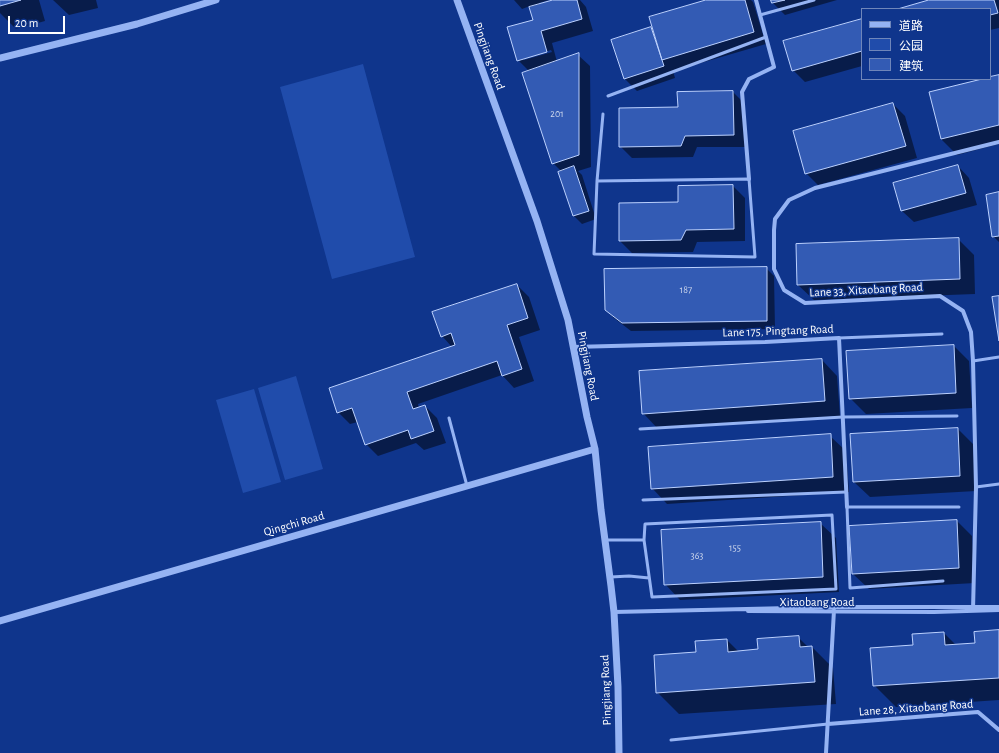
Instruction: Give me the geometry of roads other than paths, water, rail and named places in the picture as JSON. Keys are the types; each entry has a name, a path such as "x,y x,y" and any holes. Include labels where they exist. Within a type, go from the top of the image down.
{"street":[{"path":"0,58 137,24 216,0"},
{"name":"Pingjiang Road","path":"457,0 536,221 568,320 587,417 595,449 614,612 618,687 619,753"},
{"path":"749,179 742,92 749,79 774,67 756,0"},
{"name":"Lane 33, Xitaobang Road","path":"973,608 976,487 973,361 971,332 963,311 940,296 805,303 784,290 774,269 774,230 775,219 789,200 815,188 999,142"},
{"name":"Lane 175, Pingtang Road","path":"573,347 765,342 839,338 847,507"},
{"name":"Qingchi Road","path":"0,621 595,449"},
{"name":"Xitaobang Road","path":"614,612 834,609 934,612 973,608 999,608"},
{"path":"826,753 834,609"},
{"name":"Lane 28, Xitaobang Road","path":"828,724 978,712 999,730"}],"lane":[{"path":"760,15 814,0"},
{"path":"608,96 766,37"},
{"path":"597,181 749,179 755,257 594,254 597,181 603,114"},
{"path":"839,338 942,334"},
{"path":"973,361 999,357"},
{"path":"640,429 843,417 957,416"},
{"path":"449,418 467,486"},
{"path":"976,487 999,484"},
{"path":"643,500 846,492"},
{"path":"943,581 850,588 847,507 959,507"},
{"path":"832,515 836,589 652,596 644,540 645,524 832,515"},
{"path":"605,540 644,540"},
{"path":"610,577 628,576 649,578"},
{"path":"671,740 828,724"}]}
